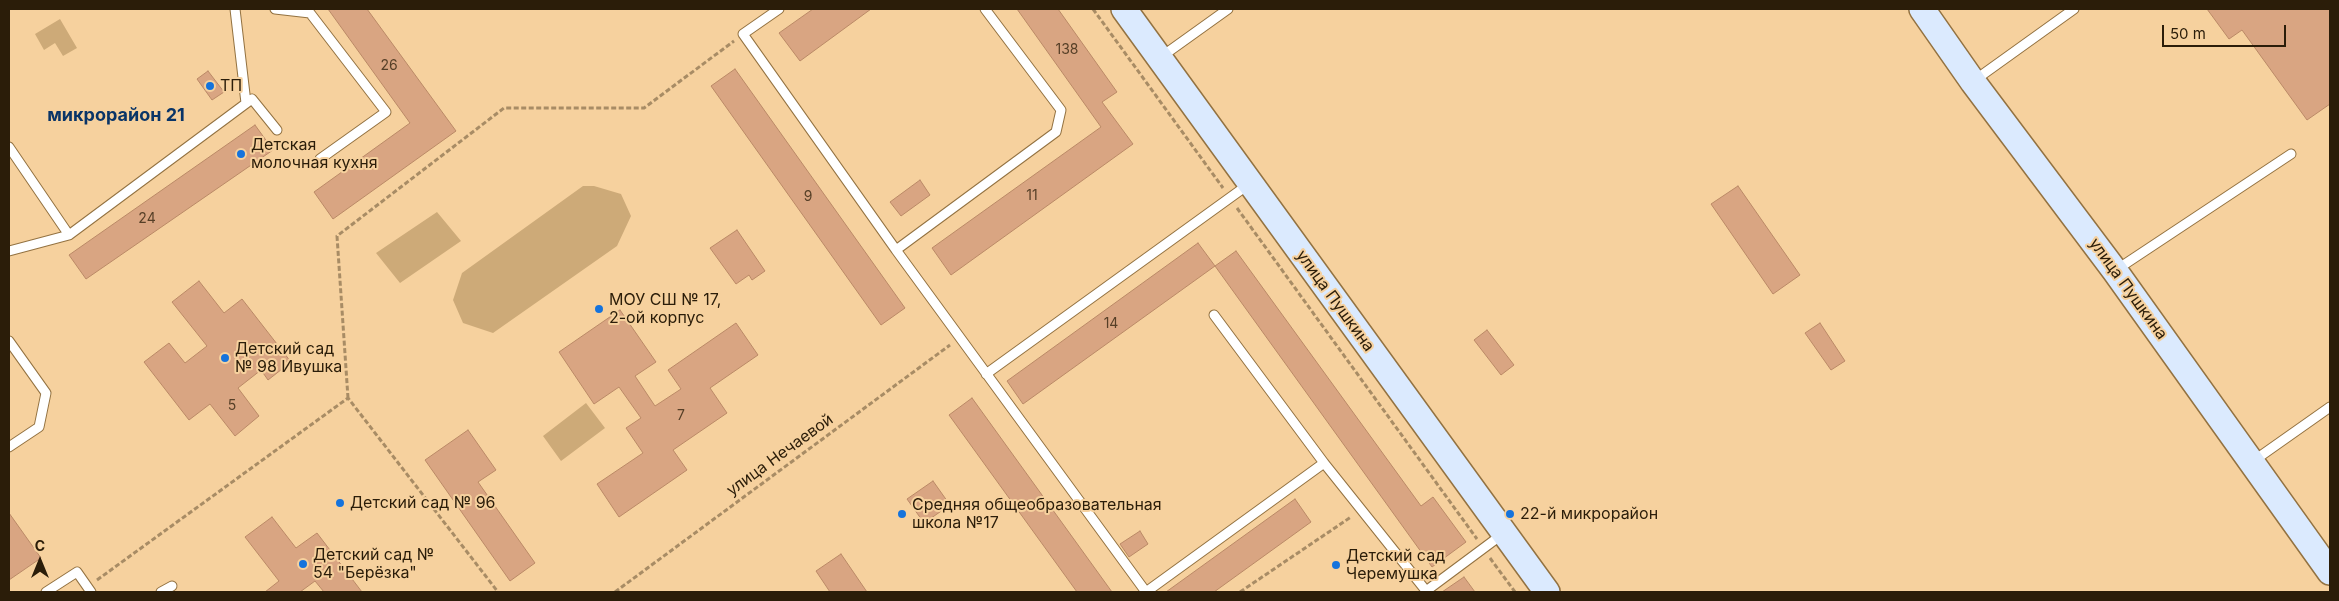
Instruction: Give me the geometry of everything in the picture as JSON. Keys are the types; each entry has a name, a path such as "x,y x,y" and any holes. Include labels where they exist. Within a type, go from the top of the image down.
{"street":[{"name":"улица Пушкина","path":"1124,9 1547,592"},
{"name":"улица Пушкина","path":"1922,9 1973,82 2115,271 2330,572"}],"lane":[{"path":"235,9 246,103"},
{"path":"275,9 310,13 386,112 320,159"},
{"path":"779,9 743,34 896,250 1146,592 1324,463"},
{"path":"896,250 1056,132 1061,110 985,9"},
{"path":"1159,59 1228,9"},
{"path":"1973,82 2074,9"},
{"path":"9,251 69,235 252,99 277,130"},
{"path":"9,147 69,235"},
{"path":"2115,271 2291,154"},
{"path":"986,374 1250,184"},
{"path":"1214,315 1360,510 1427,592 1504,533"},
{"path":"9,341 46,393 39,427 9,448"},
{"path":"2252,462 2330,407"},
{"path":"46,592 77,572 88,590"},
{"path":"162,592 172,586"}],"path":[{"path":"1093,9 1514,592"},
{"path":"498,592 348,398 337,236 504,108 644,108 743,34"},
{"name":"улица Нечаевой","path":"615,592 960,338"},
{"path":"88,590 348,398"},
{"path":"1240,592 1360,510"}],"shaded area":[{"path":"60,19 77,48 63,56 55,43 44,50 35,34"},
{"path":"583,186 594,186 621,194 631,216 617,246 493,333 463,323 453,300 462,273"},
{"path":"437,212 461,241 400,283 376,253"},
{"path":"586,403 605,428 561,461 543,436"}],"building":[{"path":"328,9 367,9 456,131 333,219 314,192 410,123"},
{"path":"813,9 871,9 800,61 779,33"},
{"path":"1017,9 1058,9 1117,92 1102,102 1133,144 951,275 932,248 1101,127"},
{"path":"2207,9 2330,9 2330,104 2307,120 2242,30 2229,39"},
{"path":"735,69 905,308 881,325 711,86"},
{"name":"ТП","path":"208,71 224,92 212,100 197,79"},
{"path":"255,125 273,150 86,279 69,255"},
{"path":"920,180 930,195 901,216 890,202"},
{"path":"1738,186 1800,275 1773,294 1711,204"},
{"path":"737,230 765,271 752,280 749,275 736,284 710,248"},
{"path":"1198,243 1215,266 1023,404 1007,381"},
{"path":"1236,251 1421,506 1433,497 1466,542 1432,567 1215,266"},
{"path":"199,281 224,313 242,299 291,362 268,380 261,370 238,388 259,416 235,436 210,404 189,420 144,362 169,343 185,363 207,346 172,302"},
{"path":"620,310 656,362 635,376 655,406 681,389 668,370 736,323 758,355 710,388 727,413 673,450 687,470 619,517 597,484 643,453 626,428 641,418 619,387 594,404 559,352"},
{"path":"1820,323 1845,361 1831,370 1805,333"},
{"path":"1487,330 1514,365 1501,375 1474,340"},
{"path":"972,398 1112,592 1077,592 949,415"},
{"path":"468,430 496,470 478,482 535,563 510,581 425,460"},
{"path":"933,481 950,505 924,523 907,499"},
{"path":"1295,499 1311,522 1214,592 1166,592"},
{"path":"9,513 41,558 9,580"},
{"name":"Детский сад № 54 \"Берёзка\"","path":"272,517 296,548 317,533 362,592 324,592 315,581 300,592 265,592 279,581 245,537"},
{"path":"1140,531 1148,544 1129,557 1120,544"},
{"path":"841,554 867,592 830,592 816,571"},
{"path":"1464,577 1475,592 1442,592"}],"place":[{"name":"ТП","path":"210,86"},
{"name":"Детская молочная кухня","path":"241,154"},
{"name":"МОУ СШ № 17, 2-ой корпус","path":"599,309"},
{"name":"Детский сад № 98 Ивушка","path":"225,358"},
{"name":"Детский сад № 96","path":"340,503"},
{"name":"Средняя общеобразовательная школа №17","path":"902,514"},
{"name":"22-й микрорайон","path":"1510,514"},
{"name":"Детский сад № 54 \"Берёзка\"","path":"303,564"},
{"name":"Детский сад Черемушка","path":"1336,565"}],"district":[{"name":"микрорайон 21","path":"116,116"}]}
